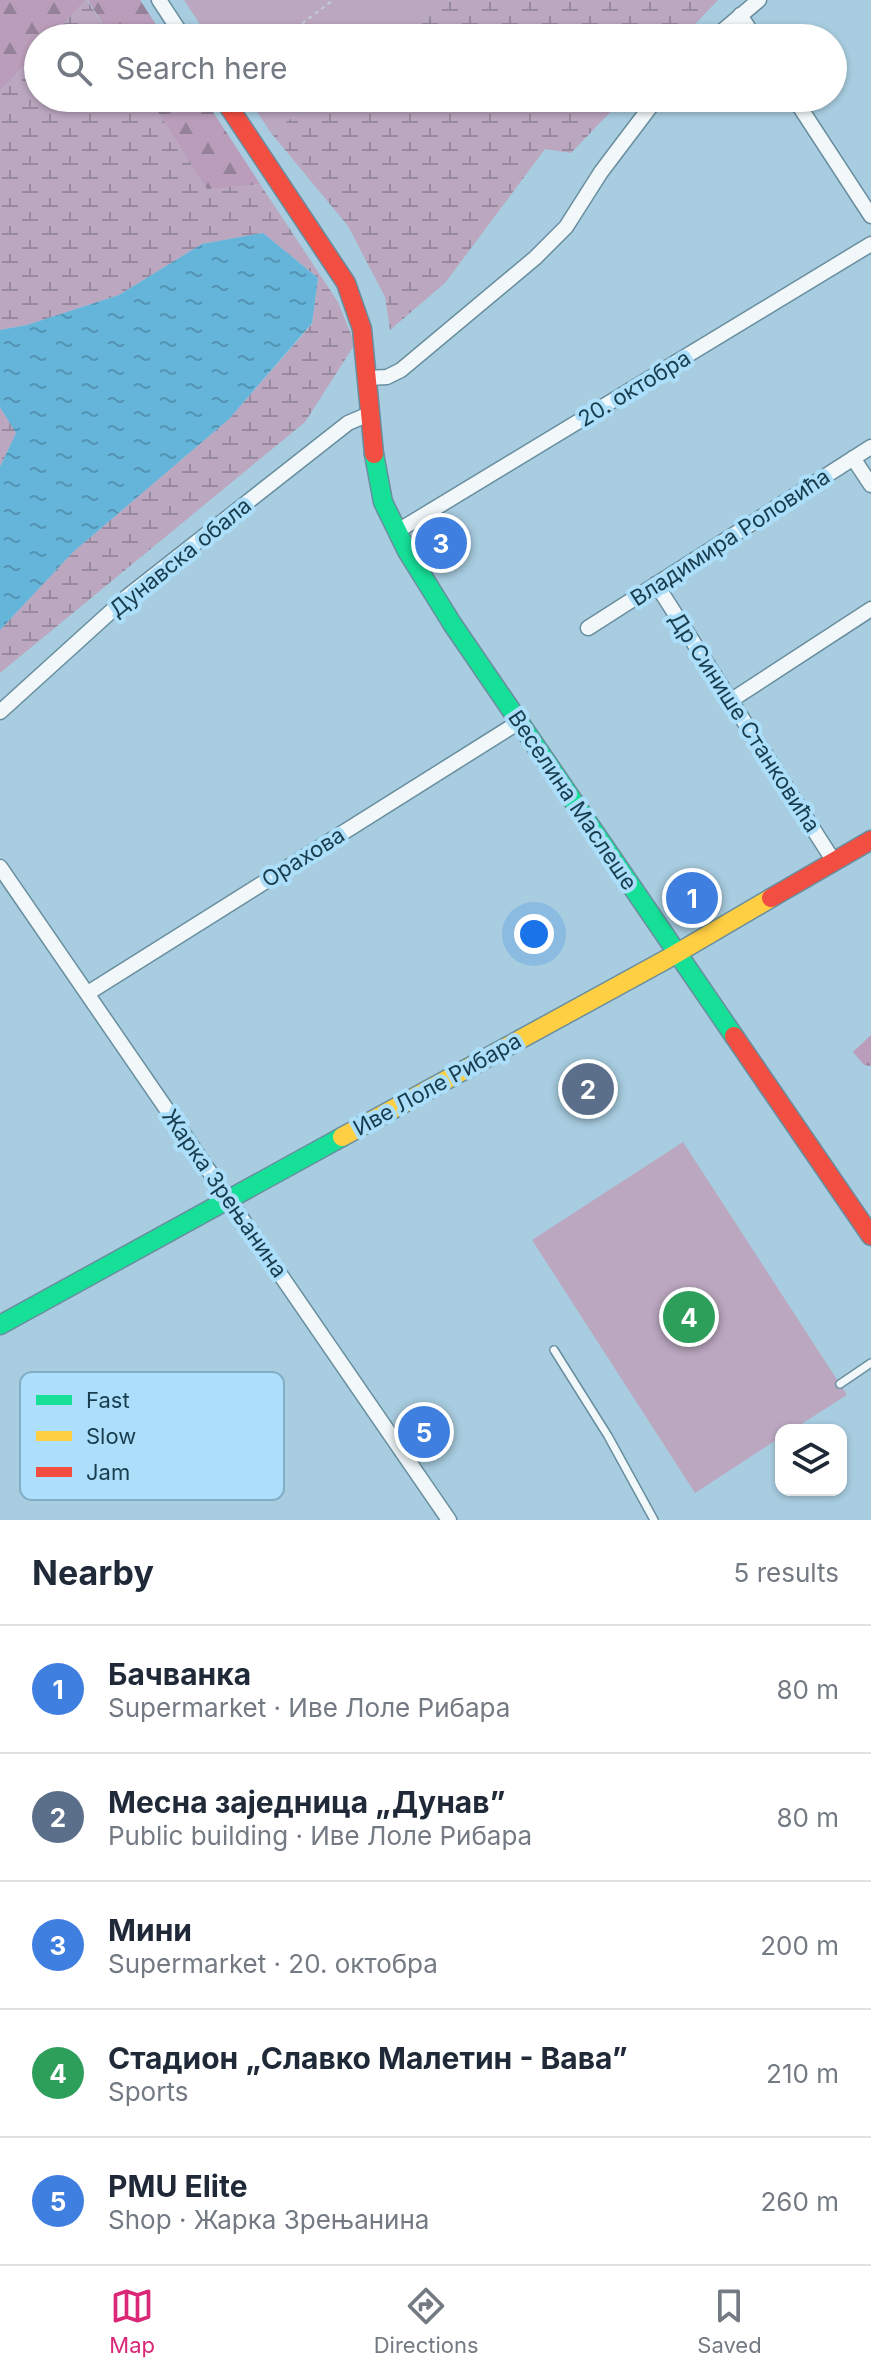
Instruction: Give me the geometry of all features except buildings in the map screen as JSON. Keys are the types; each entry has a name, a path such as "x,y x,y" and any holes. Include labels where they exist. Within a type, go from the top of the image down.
{"street":[{"path":"159,0 175,24"},
{"path":"730,24 759,0"},
{"path":"740,15 746,24"},
{"name":"Веселина Маслеше","path":"232,112 346,283 362,329 376,472 383,502 396,532 453,625 871,1236"},
{"path":"367,378 387,377 401,370 535,258 574,215 601,172 646,112"},
{"path":"803,112 871,216"},
{"name":"20. октобра","path":"396,532 871,244"},
{"name":"Дунавска обала","path":"0,712 139,588 348,423 369,414"},
{"name":"Владимира Роловића","path":"588,628 871,447"},
{"path":"853,458 871,485"},
{"name":"Др Синише Станковића","path":"656,584 833,860"},
{"path":"730,701 871,609"},
{"name":"Орахова","path":"88,993 519,722"},
{"name":"Иве Лоле Рибара","path":"0,1325 678,953 871,840"},
{"name":"Жарка Зрењанина","path":"0,867 449,1520"}],"lane":[{"path":"554,1350 608,1436 654,1520"},
{"path":"840,1384 871,1363"}],"path":[{"path":"301,24 333,0"}],"green space":[{"path":"0,0 86,0 63,24 24,24 24,66 0,91"},
{"path":"86,0 103,24 63,24"},
{"path":"88,0 140,0 156,24 103,24"},
{"path":"184,0 450,0 420,24 200,24"},
{"path":"450,0 718,0 695,24 420,24"},
{"path":"24,66 24,112 158,112 207,189 260,184 338,302 355,344 305,422 0,673 0,630 73,552 229,419 312,324 318,278 263,233 202,244 119,295 27,325 0,330 0,91"},
{"path":"158,112 213,112 260,184 207,190"},
{"path":"257,112 300,112 271,133"},
{"path":"300,112 611,112 571,153 545,149 445,283 390,330 385,297 348,226 271,133"},
{"path":"0,407 16,433 0,467"},
{"path":"871,1035 871,1066 864,1065 853,1052"},
{"path":"683,1142 847,1395 801,1424 775,1424 775,1441 695,1493 532,1240"}],"water":[{"path":"263,233 318,278 312,323 229,419 73,552 0,630 0,467 16,433 0,407 0,330 27,325 119,295 202,244"}],"traffic: fast":[{"path":"374,454 383,502 407,551 453,625 734,1036"},
{"path":"0,1325 342,1137"}],"traffic: slow":[{"path":"342,1137 667,959 771,898"}],"traffic: jam":[{"path":"232,112 346,283 362,329 374,454"},
{"path":"771,898 871,840"},
{"path":"734,1036 871,1236"}],"place":[{"name":"Мини","path":"441,543"},
{"name":"Бачванка","path":"692,898"},
{"name":"Месна заједница „Дунав”","path":"588,1089"},
{"name":"Стадион „Славко Малетин - Вава”","path":"689,1317"},
{"name":"PMU Elite","path":"424,1432"}]}
